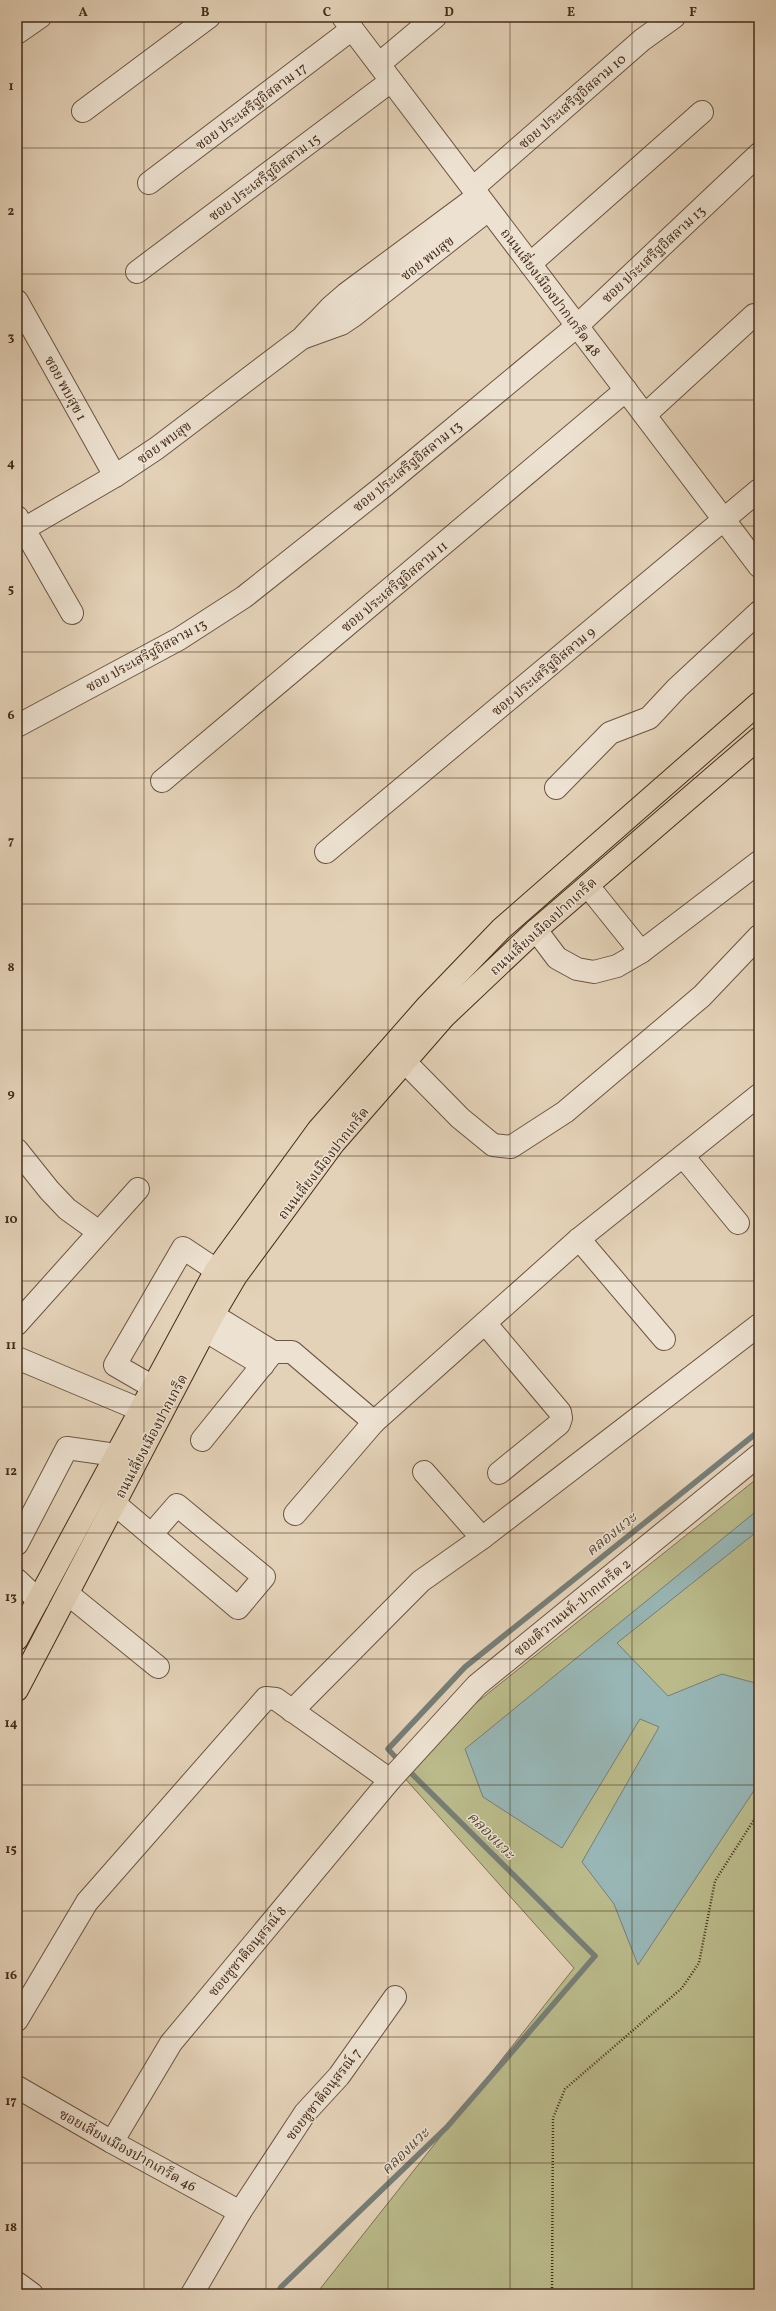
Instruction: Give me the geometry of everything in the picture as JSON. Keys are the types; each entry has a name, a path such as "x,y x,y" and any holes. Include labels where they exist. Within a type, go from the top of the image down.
{"main road":[{"name":"ถนนเลี่ยงเมืองปากเกร็ด","path":"17,1640 216,1270 318,1130 428,1005 501,929 759,703"},
{"name":"ถนนเลี่ยงเมืองปากเกร็ด","path":"17,1690 236,1276 334,1143 444,1017 536,930 759,738"}],"street":[{"path":"17,33 40,17"},
{"path":"83,111 209,17"},
{"name":"ซอย ประเสริฐอิสลาม 15","path":"137,272 385,72 435,17"},
{"name":"ซอย ประเสริฐอิสลาม 10","path":"480,198 642,40 674,17"},
{"name":"ถนนเลี่ยงเมืองปากเกร็ด 48","path":"348,23 759,566"},
{"name":"ซอย ประเสริฐอิสลาม 17","path":"149,183 348,23"},
{"path":"530,264 702,112"},
{"name":"ซอย ประเสริฐอิสลาม 13","path":"17,726 179,640 244,597 384,486 577,326 759,154"},
{"name":"ซอย พบสุข","path":"19,526 115,476 157,448 302,338 341,324 353,316 480,198"},
{"name":"ซอย พบสุข 1","path":"17,302 115,476"},
{"path":"645,415 754,315"},
{"name":"ซอย ประเสริฐอิสลาม 11","path":"162,781 626,390"},
{"name":"ซอย ประเสริฐอิสลาม 9","path":"326,852 759,490"},
{"path":"19,526 72,613"},
{"path":"556,788 610,733 649,718 678,688 759,612"},
{"path":"536,930 557,958 577,969 594,972 617,966 641,952 759,862"},
{"path":"588,886 641,952"},
{"path":"405,1062 460,1118 493,1145 511,1148 565,1112 702,996 759,936"},
{"path":"296,1514 374,1422 579,1239 759,1095"},
{"path":"17,1150 49,1190 67,1209 99,1232"},
{"path":"683,1156 738,1223"},
{"path":"17,1324 138,1189"},
{"path":"579,1239 664,1339"},
{"path":"153,1387 115,1365 183,1248 216,1270"},
{"path":"210,1323 268,1358"},
{"path":"485,1323 560,1412 562,1418 559,1424 499,1474"},
{"path":"292,1711 421,1581 482,1538 759,1325"},
{"path":"202,1440 268,1358 292,1352 374,1422"},
{"path":"17,1358 141,1410"},
{"path":"17,1544 67,1448 116,1455"},
{"name":"ซอยติวานนท์-ปากเกร็ด 2","path":"399,1770 477,1685 759,1455"},
{"path":"424,1472 482,1538"},
{"path":"115,1504 151,1535 238,1608 264,1577 177,1505 151,1535"},
{"path":"17,1580 38,1600"},
{"path":"68,1594 158,1667"},
{"path":"17,2020 88,1902 266,1698 276,1699 292,1711 399,1770"},
{"name":"ซอยชูชาติอนุสรณ์ 8","path":"112,2142 171,2043 399,1770"},
{"name":"ซอยชูชาติอนุสรณ์ 7","path":"192,2294 240,2212 305,2113 338,2076 395,1997"},
{"name":"ซอยเลี่ยงเมืองปากเกร็ด 46","path":"17,2087 112,2142 240,2212"},
{"path":"17,2282 32,2294"}],"path":[{"path":"552,2294 553,2118 565,2089 682,1988 699,1963 715,1881 759,1812"}],"green space":[{"path":"759,1477 759,2294 316,2294 574,1968 401,1774 456,1719"}],"water":[{"path":"759,1509 759,1530 617,1643 668,1696 722,1674 759,1684 759,1783 638,1965 614,1904 582,1862 659,1727 640,1719 562,1848 483,1797 465,1749"}],"waterway":[{"name":"คลองแวะ","path":"400,1762 388,1749 465,1667 759,1431"},
{"name":"คลองแวะ","path":"277,2294 281,2287 447,2127 595,1956 406,1768"}]}
